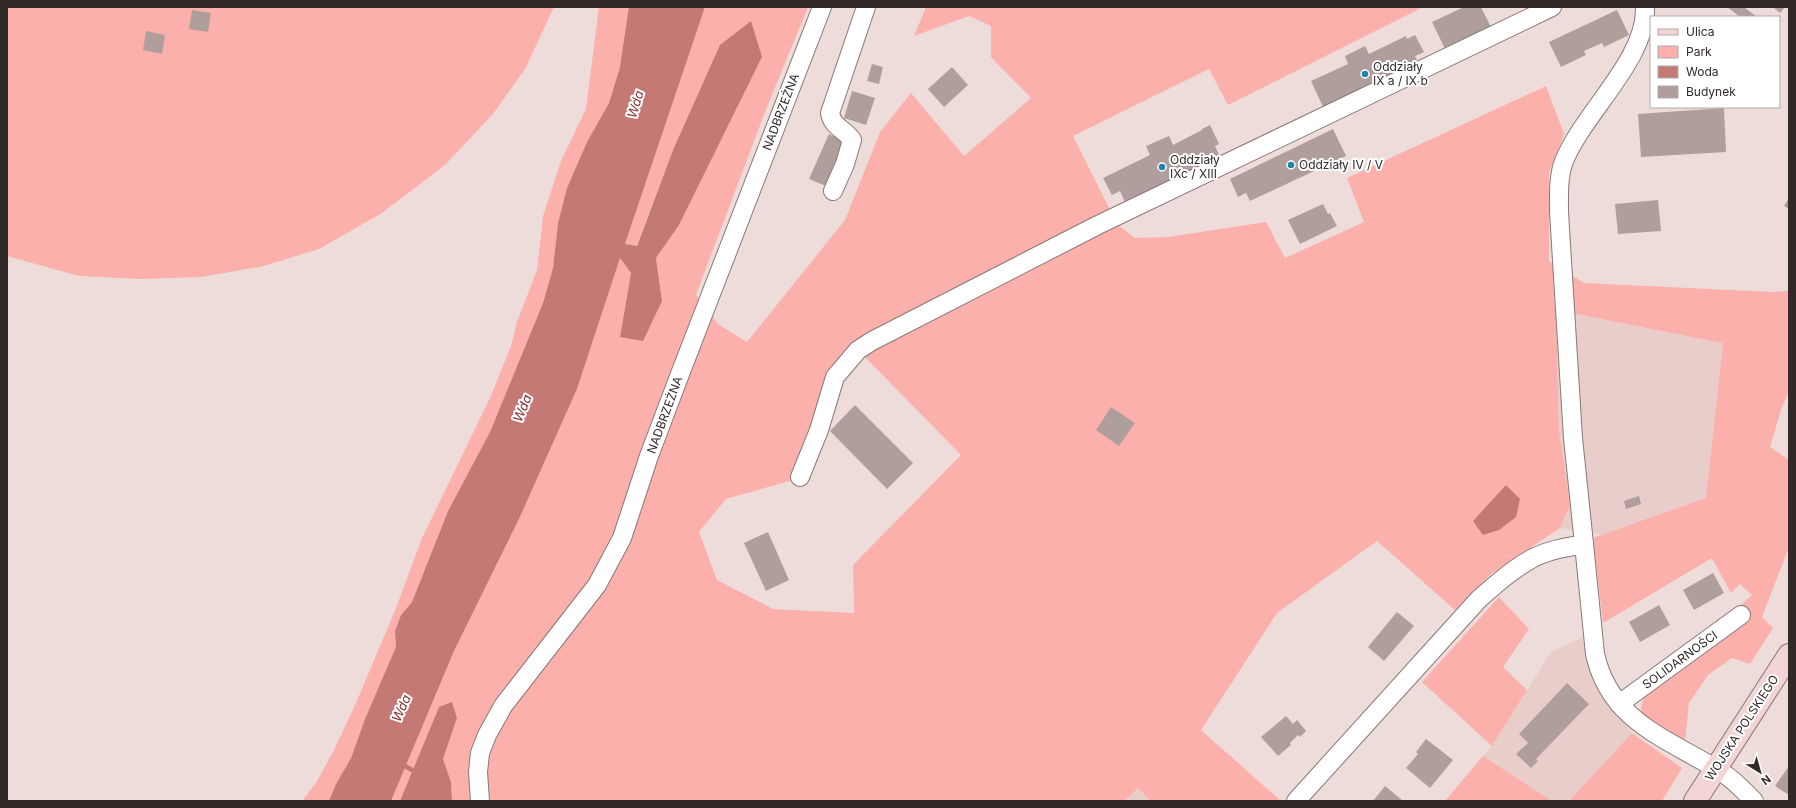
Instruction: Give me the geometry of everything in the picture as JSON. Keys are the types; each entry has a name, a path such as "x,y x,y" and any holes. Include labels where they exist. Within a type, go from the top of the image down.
{"street":[{"name":"NADBRZEŻNA","path":"480,801 478,772 480,753 487,735 503,706 597,585 622,538 649,456 822,7"},
{"path":"833,191 846,164 852,140 849,135 835,125 830,118 830,113 865,7"},
{"path":"800,477 819,430 835,377 858,350 1098,225 1552,7"},
{"path":"1645,7 1646,18 1641,37 1632,56 1576,138 1564,162 1559,180 1573,438 1597,661 1602,679 1619,704 1630,716 1644,727 1716,768 1729,777 1754,801"},
{"path":"1296,801 1479,599 1502,578 1534,558 1559,549 1584,544"},
{"name":"SOLIDARNOŚCI","path":"1619,704 1741,615"},
{"name":"WOJSKA POLSKIEGO","path":"1695,801 1789,655"}],"shaded area":[{"path":"1556,310 1723,342 1706,498 1605,535 1560,528 1570,505 1559,431"},
{"path":"1583,637 1592,678 1632,733 1569,801 1552,801 1483,756 1492,746 1551,652"},
{"path":"1138,788 1151,801 1124,801"}],"green space":[{"path":"7,7 554,7 525,69 493,114 445,165 382,213 319,249 264,266 201,277 139,279 79,276 7,256"},
{"path":"599,7 638,7 609,103 587,142 567,188 558,223 553,268 543,303 490,432 448,511 412,602 401,615 395,631 397,647 365,719 351,758 336,784 329,801 302,801 316,783 334,750 356,703 396,608 422,538 490,398 511,346 517,322 537,270 543,216 561,161 586,109"},
{"path":"705,7 808,7 765,112 696,295 718,324 747,342 845,220 880,132 911,93 964,156 1031,98 991,57 991,26 969,16 914,36 926,7 1423,7 1228,105 1209,69 1073,136 1117,224 1135,238 1168,237 1266,222 1285,258 1364,222 1347,178 1546,86 1564,134 1549,173 1549,261 1584,283 1773,292 1789,291 1789,391 1781,410 1770,447 1789,460 1789,547 1762,617 1773,628 1750,664 1732,658 1708,675 1689,703 1685,740 1655,724 1642,712 1641,706 1644,697 1742,626 1740,606 1752,595 1740,584 1731,593 1712,558 1603,623 1593,538 1706,498 1723,343 1556,310 1559,431 1570,505 1560,528 1491,574 1455,610 1377,541 1277,613 1201,730 1281,801 1151,801 1138,788 1124,801 452,801 451,782 443,759 457,718 439,707 400,801 391,801 454,651 519,519 577,389 620,257 631,273 620,337 662,301 656,258 679,225 762,57 673,150 636,247 625,244","holes":["851,343 961,455 853,565 854,613 773,609 717,580 699,532 726,499 793,480 823,387 836,361"]},
{"path":"1499,597 1529,629 1503,667 1527,690 1492,746 1422,682"},
{"path":"1632,733 1682,768 1662,801 1569,801"},
{"path":"1483,756 1552,801 1445,801"}],"water":[{"name":"Wda","path":"629,7 705,7 625,244 637,246 673,150 720,45 751,21 762,57 679,225 656,258 662,301 643,341 620,337 631,273 620,258 577,389 519,519 454,651 391,801 329,801 336,784 351,758 365,719 396,647 395,631 401,615 412,602 448,511 490,432 543,303 553,268 558,223 567,188 587,142 609,103 620,67"},
{"path":"1506,485 1520,499 1516,517 1499,530 1483,535 1473,521"},
{"path":"452,702 457,718 443,759 451,782 452,801 400,801 439,707"}],"building":[{"path":"1464,7 1481,7 1493,31 1447,53 1432,22"},
{"path":"1727,7 1744,7 1756,16 1739,16"},
{"path":"1773,7 1785,7 1780,13"},
{"path":"192,10 211,13 208,32 189,29"},
{"path":"1617,10 1629,35 1604,47 1602,43 1584,51 1586,55 1561,67 1549,42"},
{"path":"146,31 165,35 162,54 143,50"},
{"name":"Oddziały IX a / IX b","path":"1415,35 1424,52 1415,56 1420,66 1325,111 1311,81 1348,64 1345,56 1365,46 1369,54 1406,36 1407,39"},
{"path":"872,64 883,67 879,84 867,81"},
{"path":"952,67 968,85 944,107 928,89"},
{"path":"852,91 875,98 866,125 844,118"},
{"path":"1724,108 1726,152 1641,157 1638,114"},
{"name":"Oddziały IXc / XIII","path":"1210,125 1219,144 1215,146 1220,157 1125,202 1120,191 1112,195 1103,178 1150,155 1146,146 1169,136 1173,145"},
{"name":"Oddziały IV / V","path":"1333,129 1346,156 1250,201 1246,193 1238,197 1230,179"},
{"path":"829,134 850,143 831,188 809,179"},
{"path":"1789,198 1789,209 1784,206"},
{"path":"1658,200 1661,231 1618,234 1615,204"},
{"path":"1323,204 1337,226 1300,244 1288,220"},
{"path":"855,405 913,463 887,489 830,431"},
{"path":"1111,407 1135,423 1119,446 1096,430"},
{"path":"1639,496 1641,504 1626,509 1624,501"},
{"path":"768,532 789,580 766,591 744,543"},
{"path":"1713,573 1724,593 1694,610 1683,590"},
{"path":"1659,605 1670,625 1640,642 1629,622"},
{"path":"1397,612 1414,626 1384,661 1368,647"},
{"path":"1567,683 1589,704 1536,759 1538,761 1531,768 1516,754 1528,743 1519,734"},
{"path":"1286,716 1293,724 1297,720 1306,731 1300,737 1298,735 1290,743 1291,745 1278,756 1261,737"},
{"path":"1426,739 1453,760 1430,788 1406,768 1418,754 1416,752"},
{"path":"1789,766 1789,795 1775,786"},
{"path":"1385,786 1402,800 1373,801"}],"waterway":[{"path":"405,766 412,770"}],"place":[{"name":"Oddziały IX a / IX b","path":"1365,74"},
{"name":"Oddziały IV / V","path":"1291,165"},
{"name":"Oddziały IXc / XIII","path":"1162,167"}]}
